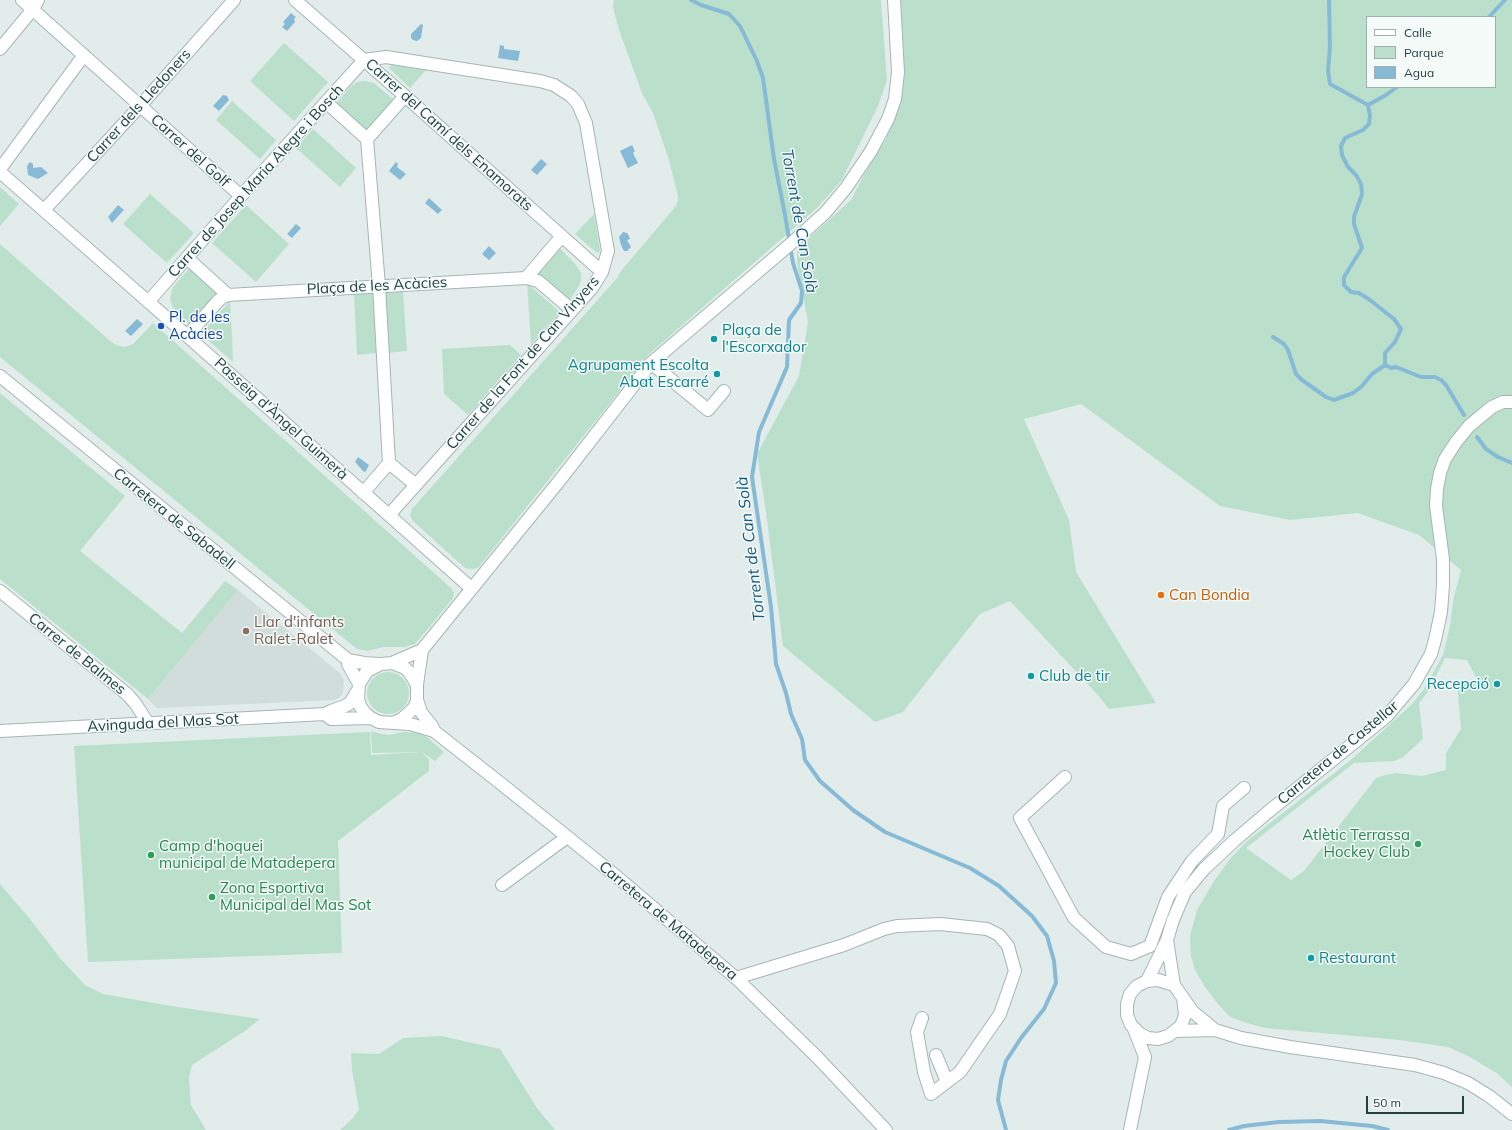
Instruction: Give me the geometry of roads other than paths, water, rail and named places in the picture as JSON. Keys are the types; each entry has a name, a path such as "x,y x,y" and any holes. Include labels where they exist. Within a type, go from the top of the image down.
{"street":[{"name":"Carrer del Golf","path":"22,0 36,5 84,55 241,196"},
{"name":"Carrer dels Lledoners","path":"44,210 140,106 234,0"},
{"name":"Carrer del Camí dels Enamorats","path":"295,0 602,272"},
{"path":"434,731 421,712 417,700 417,685 422,650 652,364 825,213 846,188 871,151 888,119 895,99 898,72 894,0"},
{"path":"0,49 36,5"},
{"path":"0,170 84,55"},
{"name":"Carrer de la Font de Can Vinyers","path":"364,60 386,57 540,81 554,85 571,96 578,104 586,123 608,251 602,272 592,288 389,515"},
{"name":"Carrer de Josep Maria Alegre i Bosch","path":"148,302 241,196 364,60"},
{"path":"367,139 405,96"},
{"path":"326,102 367,139 379,286 389,463 363,493"},
{"name":"Passeig d'Àngel Guimerà","path":"0,170 471,588"},
{"path":"526,278 562,236"},
{"path":"187,258 228,295 218,301 187,336"},
{"name":"Plaça de les Acàcies","path":"228,295 526,278 538,281 572,310"},
{"path":"652,364 708,410 724,390"},
{"name":"Carretera de Sabadell","path":"0,376 348,660 364,663 386,664"},
{"name":"Carretera de Castellar","path":"1147,981 1167,940 1173,920 1185,892 1204,869 1268,812 1387,716 1414,684 1431,654 1441,612 1443,559 1436,506 1440,473 1445,458 1469,426 1492,407 1503,402 1512,402"},
{"path":"389,463 416,485"},
{"name":"Carrer de Balmes","path":"0,591 127,694 135,703 148,723"},
{"path":"422,650 367,671 358,687 358,698 360,706 371,718 387,723 395,722 416,725 434,731"},
{"name":"Carretera de Sabadell","path":"348,660 348,664 358,687"},
{"path":"386,664 405,668 410,673 417,685"},
{"name":"Avinguda del Mas Sot","path":"0,731 325,714 350,703 358,687"},
{"path":"395,722 409,714 414,708 417,700"},
{"name":"Avinguda del Mas Sot","path":"325,714 331,719 371,718"},
{"name":"Carretera de Matadepera","path":"434,731 616,876 736,978 817,1057 886,1130"},
{"path":"1065,777 1020,818 1074,918 1106,947 1131,954 1150,946 1168,897 1192,861 1218,834 1223,806 1244,788"},
{"path":"502,885 567,837"},
{"path":"736,978 844,945 884,929 897,926 940,924 987,929 1000,935 1008,946 1015,971 1000,1014 960,1072 931,1094 924,1072 917,1032 922,1018"},
{"name":"Carretera de Castellar","path":"1167,940 1174,985"},
{"path":"1130,1130 1143,1074 1145,1057 1134,1028 1127,1015 1127,1004 1130,994 1137,986 1147,981 1158,980 1174,985 1193,1012 1215,1030"},
{"path":"1134,1028 1138,1033 1148,1038 1162,1038 1168,1036 1181,1026 1185,1015 1183,998"},
{"path":"1176,1031 1215,1030 1241,1038 1290,1047 1415,1065 1444,1072 1468,1083 1489,1096 1512,1114"},
{"path":"1145,1057 1162,1038"},
{"path":"936,1055 947,1082"}],"water":[{"path":"291,13 296,17 294,19 295,22 287,31 282,27 285,24 283,22"},
{"path":"421,24 423,25 421,38 417,41 413,40 411,38 411,34"},
{"path":"500,45 504,46 504,49 520,51 518,61 498,58"},
{"path":"223,95 227,96 229,100 219,111 213,106"},
{"path":"632,145 635,151 633,153 638,163 628,168 620,151"},
{"path":"541,159 547,164 537,175 531,170"},
{"path":"30,162 33,164 33,168 41,167 48,173 38,179 28,175 27,166"},
{"path":"396,162 398,164 397,167 406,174 400,180 389,171"},
{"path":"429,198 442,210 438,214 425,203"},
{"path":"118,205 124,210 112,223 108,217"},
{"path":"296,224 301,228 292,238 287,234"},
{"path":"623,232 627,233 630,239 627,240 631,247 627,251 624,251 619,237"},
{"path":"489,246 496,253 489,260 482,254"},
{"path":"137,319 143,324 131,336 125,331"},
{"path":"358,457 369,465 364,472 355,462"}],"waterway":[{"name":"Torrent de Can Solà","path":"691,0 701,5 729,14 740,26 757,61 763,78 774,159 793,263 802,291 801,303 789,320 787,367 759,432 752,477 771,607 776,664 786,693 791,714 802,739 805,760 820,781 853,810 885,832 970,868 999,886 1032,916 1047,936 1054,961 1056,983 1044,1009 1021,1038 1006,1061 998,1100 1006,1130"},
{"path":"1329,0 1330,47 1328,71 1330,84 1368,105 1370,116 1369,124 1363,130 1345,138 1341,146 1342,155 1348,167 1356,175 1361,184 1362,194 1354,217 1354,224 1362,248 1344,277 1344,285 1351,292 1359,293 1370,300 1394,319 1401,329 1395,342 1385,353 1385,365"},
{"path":"1490,16 1505,0"},
{"path":"1368,105 1396,88"},
{"path":"1273,337 1284,344 1288,350 1296,374 1326,397 1334,400 1353,393 1361,387 1372,374 1385,365"},
{"path":"1385,365 1391,368 1396,367 1421,377 1435,377 1441,380 1446,385 1464,415"},
{"path":"1477,437 1486,449 1498,457 1512,463"},
{"path":"1229,1130 1244,1126 1279,1122 1320,1121 1372,1126 1388,1130"}],"place":[{"name":"Pl. de les Acàcies","path":"161,326"},
{"name":"Plaça de l'Escorxador","path":"714,339"},
{"name":"Agrupament Escolta Abat Escarré","path":"717,374"},
{"name":"Can Bondia","path":"1161,595"},
{"name":"Llar d'infants Ralet-Ralet","path":"246,631"},
{"name":"Club de tir","path":"1031,676"},
{"name":"Recepció","path":"1497,684"},
{"name":"Atlètic Terrassa Hockey Club","path":"1418,844"},
{"name":"Camp d'hoquei municipal de Matadepera","path":"151,855"},
{"name":"Zona Esportiva Municipal del Mas Sot","path":"212,897"},
{"name":"Restaurant","path":"1311,958"}]}
